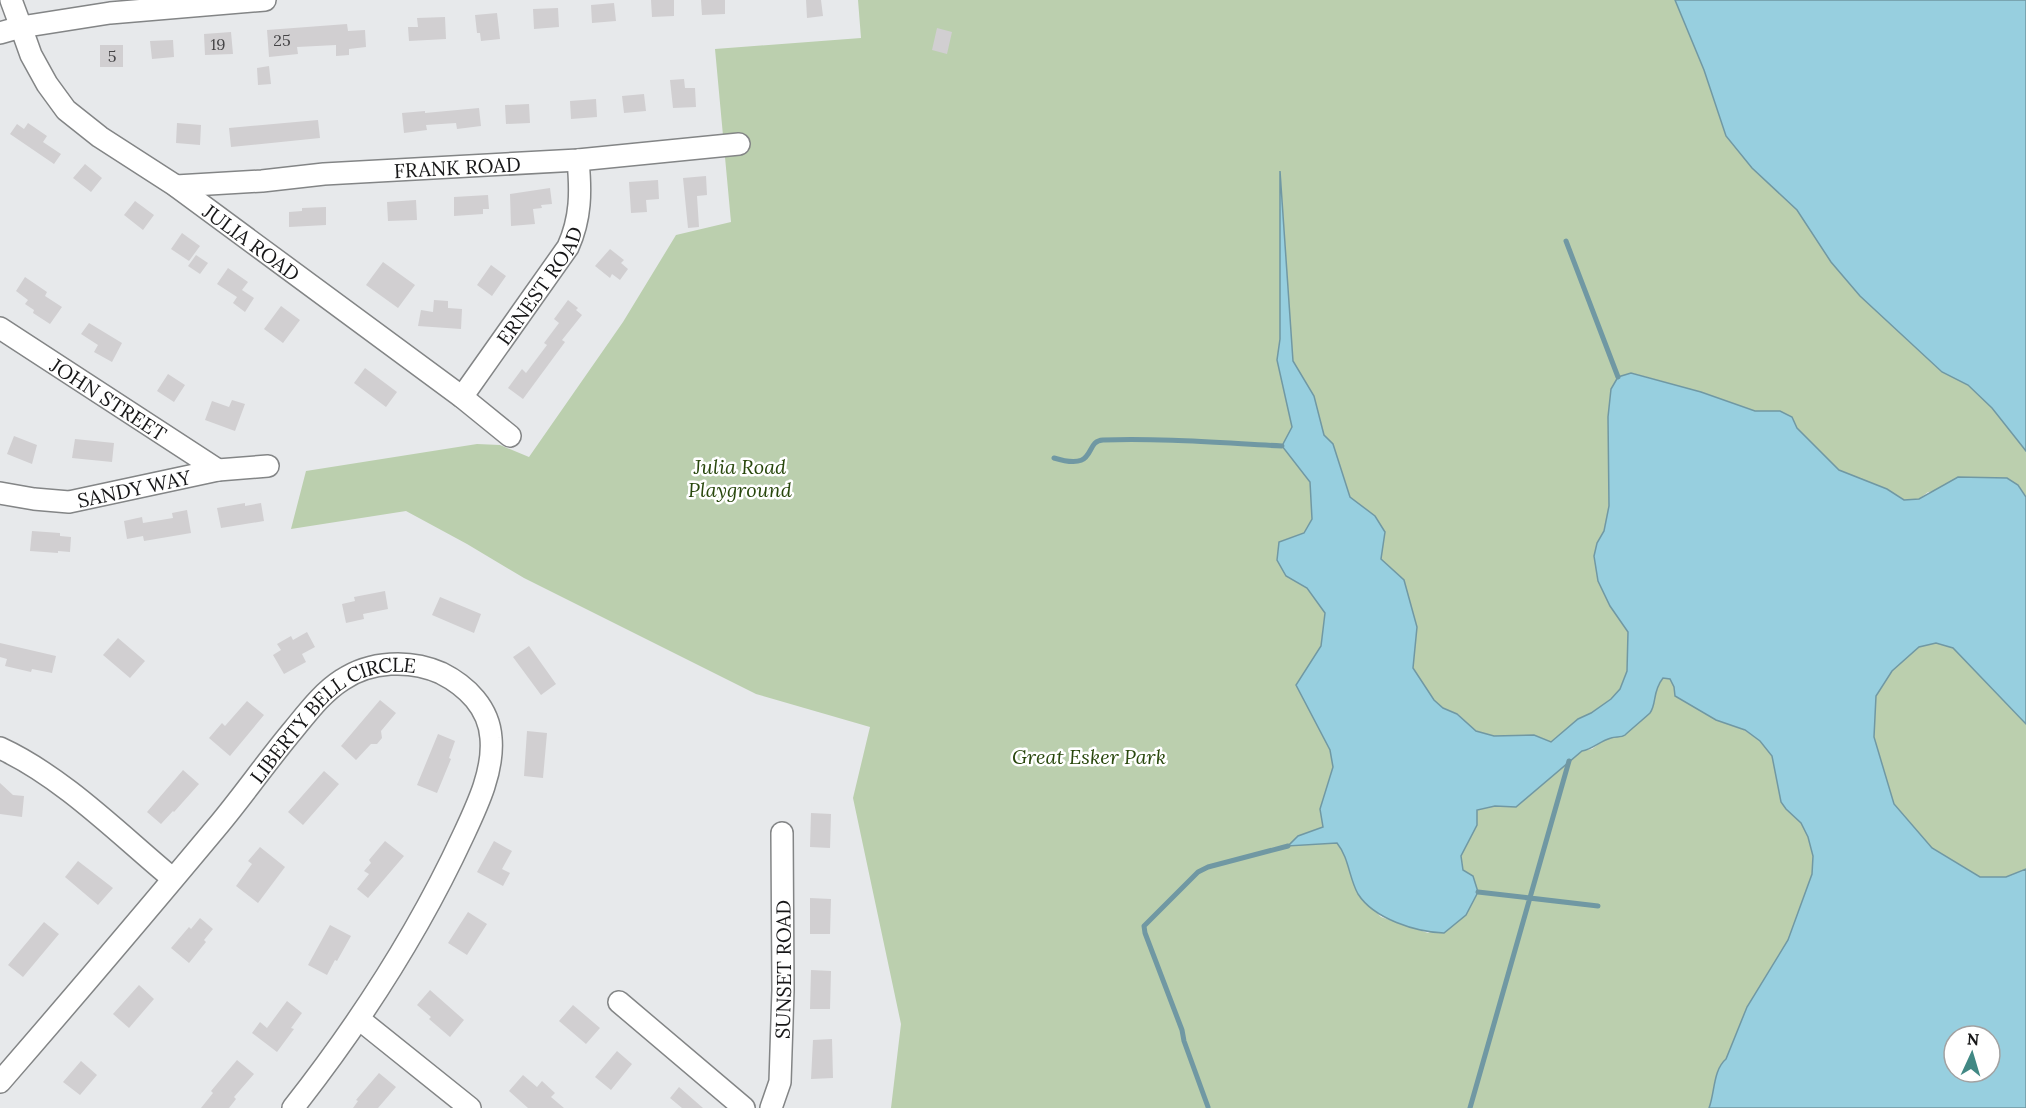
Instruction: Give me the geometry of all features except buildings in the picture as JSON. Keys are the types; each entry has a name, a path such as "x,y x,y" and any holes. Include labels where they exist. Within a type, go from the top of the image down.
{"street":[{"name":"JULIA ROAD","path":"11,0 31,55 47,84 66,110 100,137 176,186 462,396 510,436"},
{"path":"0,33 21,27 110,13 265,0"},
{"name":"FRANK ROAD","path":"176,186 262,181 324,174 578,160 739,144"},
{"name":"ERNEST ROAD","path":"462,396 568,247 580,212 581,190 578,160"},
{"name":"JOHN STREET","path":"0,328 218,470"},
{"name":"SANDY WAY","path":"0,494 69,502 218,470 268,466"},
{"name":"LIBERTY BELL CIRCLE","path":"0,1082 217,827 306,714 327,691 360,670 393,664 417,665 440,673 460,684 478,701 487,718 492,737 490,761 483,788 438,888 359,1019 293,1108"},
{"path":"0,748 25,761 72,795 172,878"},
{"name":"SUNSET ROAD","path":"772,1107 780,1082 783,990 782,833"},
{"path":"619,1002 744,1108"},
{"path":"359,1019 470,1108"}],"green space":[{"name":"Great Esker Park","path":"858,0 1675,0 1704,70 1726,136 1752,168 1797,210 1831,262 1860,296 1942,372 1968,385 1992,408 2026,451 2026,497 2018,485 1928,492 1919,499 1904,500 1887,489 1839,470 1797,428 1792,417 1780,411 1755,411 1701,392 1632,373 1618,377 1608,417 1609,506 1604,531 1597,543 1594,556 1598,581 1610,606 1628,632 1627,671 1620,689 1611,699 1578,719 1551,742 1534,735 1494,736 1476,731 1458,714 1443,708 1434,700 1413,668 1417,627 1404,580 1381,559 1375,516 1350,497 1333,444 1324,435 1314,396 1293,361 1281,184 1280,339 1277,360 1292,427 1282,446 1310,482 1312,519 1304,533 1279,542 1286,576 1307,588 1325,613 1321,646 1296,685 1330,750 1333,767 1320,809 1323,827 1298,836 1337,843 1342,850 1359,895 1381,917 1428,933 1466,915 1469,906 1461,856 1477,825 1477,810 1495,806 1516,807 1582,751 1592,749 1612,737 1623,736 1650,713 1655,691 1663,678 1670,679 1675,696 1716,720 1744,730 1760,741 1772,756 1781,802 1801,823 1813,856 1812,874 1788,940 1747,1007 1726,1059 1716,1075 1709,1108 891,1108 901,1024 853,798 870,727 756,694 524,578 406,511 291,529 306,471 477,444 500,445 529,457 623,322 676,235 731,222 715,49 861,38"},
{"path":"1936,643 1953,648 2026,724 2026,869 2006,877 1980,877 1932,848 1894,804 1874,737 1876,696 1892,671 1919,647"}],"water":[{"path":"1675,0 2026,0 2026,451 1992,408 1968,385 1942,372 1860,296 1831,262 1797,210 1752,168 1726,136 1704,70"},
{"path":"1280,171 1293,361 1314,396 1324,435 1333,444 1350,497 1375,516 1385,532 1381,559 1404,580 1417,627 1413,668 1434,700 1443,708 1457,714 1476,731 1494,736 1534,735 1551,742 1578,719 1611,699 1620,689 1627,671 1628,632 1610,606 1598,581 1594,556 1597,543 1604,531 1609,506 1608,417 1611,389 1618,377 1631,373 1701,392 1755,411 1780,411 1792,417 1797,428 1839,470 1887,489 1904,500 1919,499 1958,477 2007,478 2018,485 2026,497 2026,724 1953,648 1936,643 1919,647 1892,671 1876,696 1874,737 1894,804 1932,848 1980,877 2006,877 2026,869 2026,1108 1709,1108 1716,1075 1726,1059 1747,1007 1788,940 1812,874 1813,856 1801,823 1781,802 1772,756 1760,741 1745,730 1716,720 1675,696 1670,679 1663,678 1657,688 1650,713 1625,735 1607,739 1582,751 1516,807 1495,806 1477,810 1477,825 1461,856 1463,870 1473,876 1478,892 1466,915 1444,933 1409,927 1385,917 1365,903 1358,894 1344,855 1337,843 1288,846 1298,836 1323,827 1320,809 1333,767 1330,750 1296,685 1321,646 1325,613 1307,588 1286,576 1277,560 1279,542 1304,533 1312,519 1310,482 1282,446 1292,427 1277,360 1280,339"}],"waterway":[{"path":"1566,241 1618,377"},
{"path":"1054,458 1068,461 1084,459 1093,445 1103,440 1170,440 1282,446"},
{"path":"1470,1108 1569,761"},
{"path":"1208,1107 1144,926 1198,872 1208,867 1288,846"},
{"path":"1478,892 1598,906"}],"park label":[{"name":"Julia Road Playground","path":"740,478"}]}
